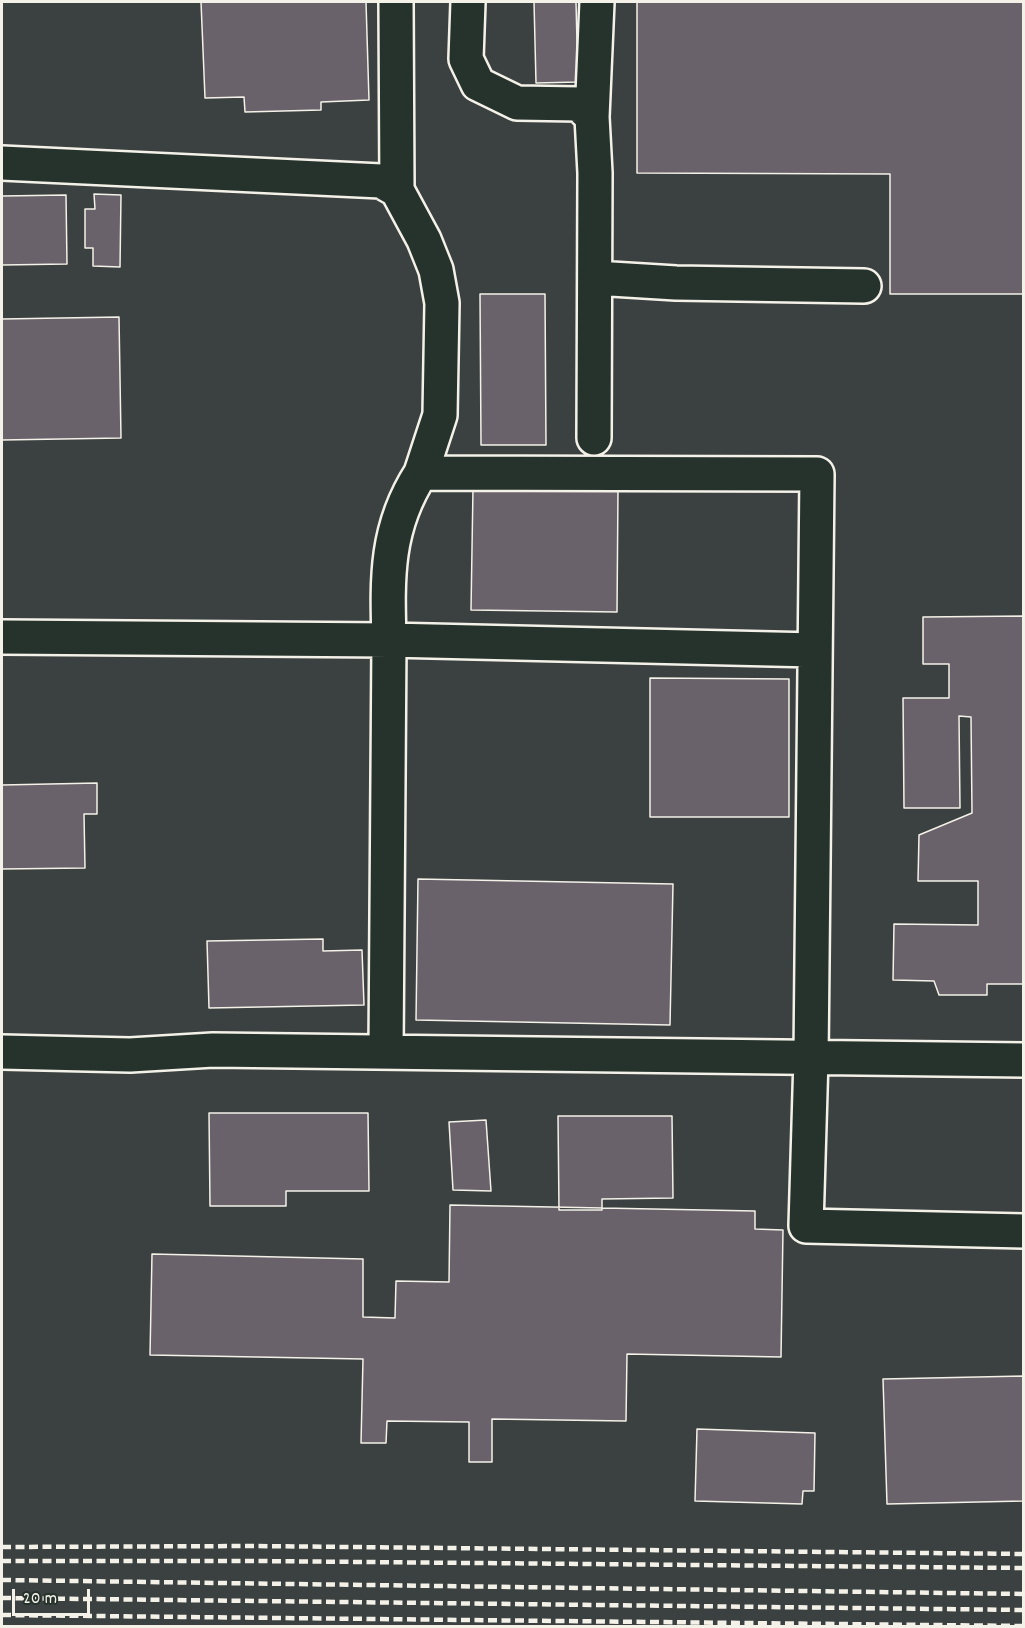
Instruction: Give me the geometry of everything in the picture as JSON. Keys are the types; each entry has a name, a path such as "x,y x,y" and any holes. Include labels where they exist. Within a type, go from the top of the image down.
{"lane":[{"path":"386,1052 389,640 387,591 397,519 406,497 421,473 440,415 442,303 436,270 424,240 397,190 396,2"},
{"path":"468,2 466,59 478,84 518,103 579,104 592,117"},
{"path":"594,438 595,278 592,117 597,2"},
{"path":"2,163 381,181 397,190"},
{"path":"595,278 676,283 864,286"},
{"path":"421,473 817,474 811,1058 806,1226 1023,1231"},
{"path":"2,637 389,640 815,650"},
{"path":"2,1052 130,1054 213,1050 1023,1060"}],"shaded area":[{"path":"2,2 1023,2 1023,1626 2,1626"}],"building":[{"path":"201,2 366,2 369,100 321,102 321,110 245,112 244,97 205,98"},
{"path":"534,2 576,2 578,82 536,83"},
{"path":"637,2 1024,2 1024,294 890,294 890,174 637,173"},
{"path":"94,194 121,195 120,267 93,266 93,248 85,248 85,209 95,209"},
{"path":"66,195 67,264 2,265 2,196"},
{"path":"480,294 545,294 546,445 481,445"},
{"path":"119,317 121,438 2,440 2,319"},
{"path":"473,488 618,490 617,612 471,610"},
{"path":"1024,616 1024,984 987,984 987,995 939,995 934,981 893,980 894,924 978,925 978,881 918,881 919,835 972,813 971,717 959,716 960,808 904,808 903,698 949,698 949,664 923,664 923,617"},
{"path":"650,678 789,679 789,817 650,817"},
{"path":"97,783 97,814 84,814 85,868 2,869 2,785"},
{"path":"418,879 673,884 670,1025 416,1020"},
{"path":"323,939 323,951 362,950 364,1005 209,1008 207,941"},
{"path":"209,1113 368,1113 369,1191 286,1191 286,1206 210,1206"},
{"path":"558,1116 672,1116 673,1198 602,1199 602,1210 559,1210"},
{"path":"486,1120 491,1191 453,1190 449,1122"},
{"path":"450,1205 755,1211 755,1229 783,1230 781,1357 627,1354 626,1421 492,1419 492,1462 469,1462 469,1422 387,1421 386,1443 361,1443 363,1359 150,1355 152,1254 363,1259 363,1317 395,1318 396,1281 449,1282"},
{"path":"1024,1376 1024,1501 887,1504 883,1379"},
{"path":"697,1429 815,1433 814,1491 803,1491 802,1504 695,1501"}],"railway":[{"path":"2,1547 255,1546 1024,1554"},
{"path":"2,1561 1024,1568"},
{"path":"2,1580 1024,1594"},
{"path":"2,1598 1024,1610"},
{"path":"2,1615 1024,1626"}]}
